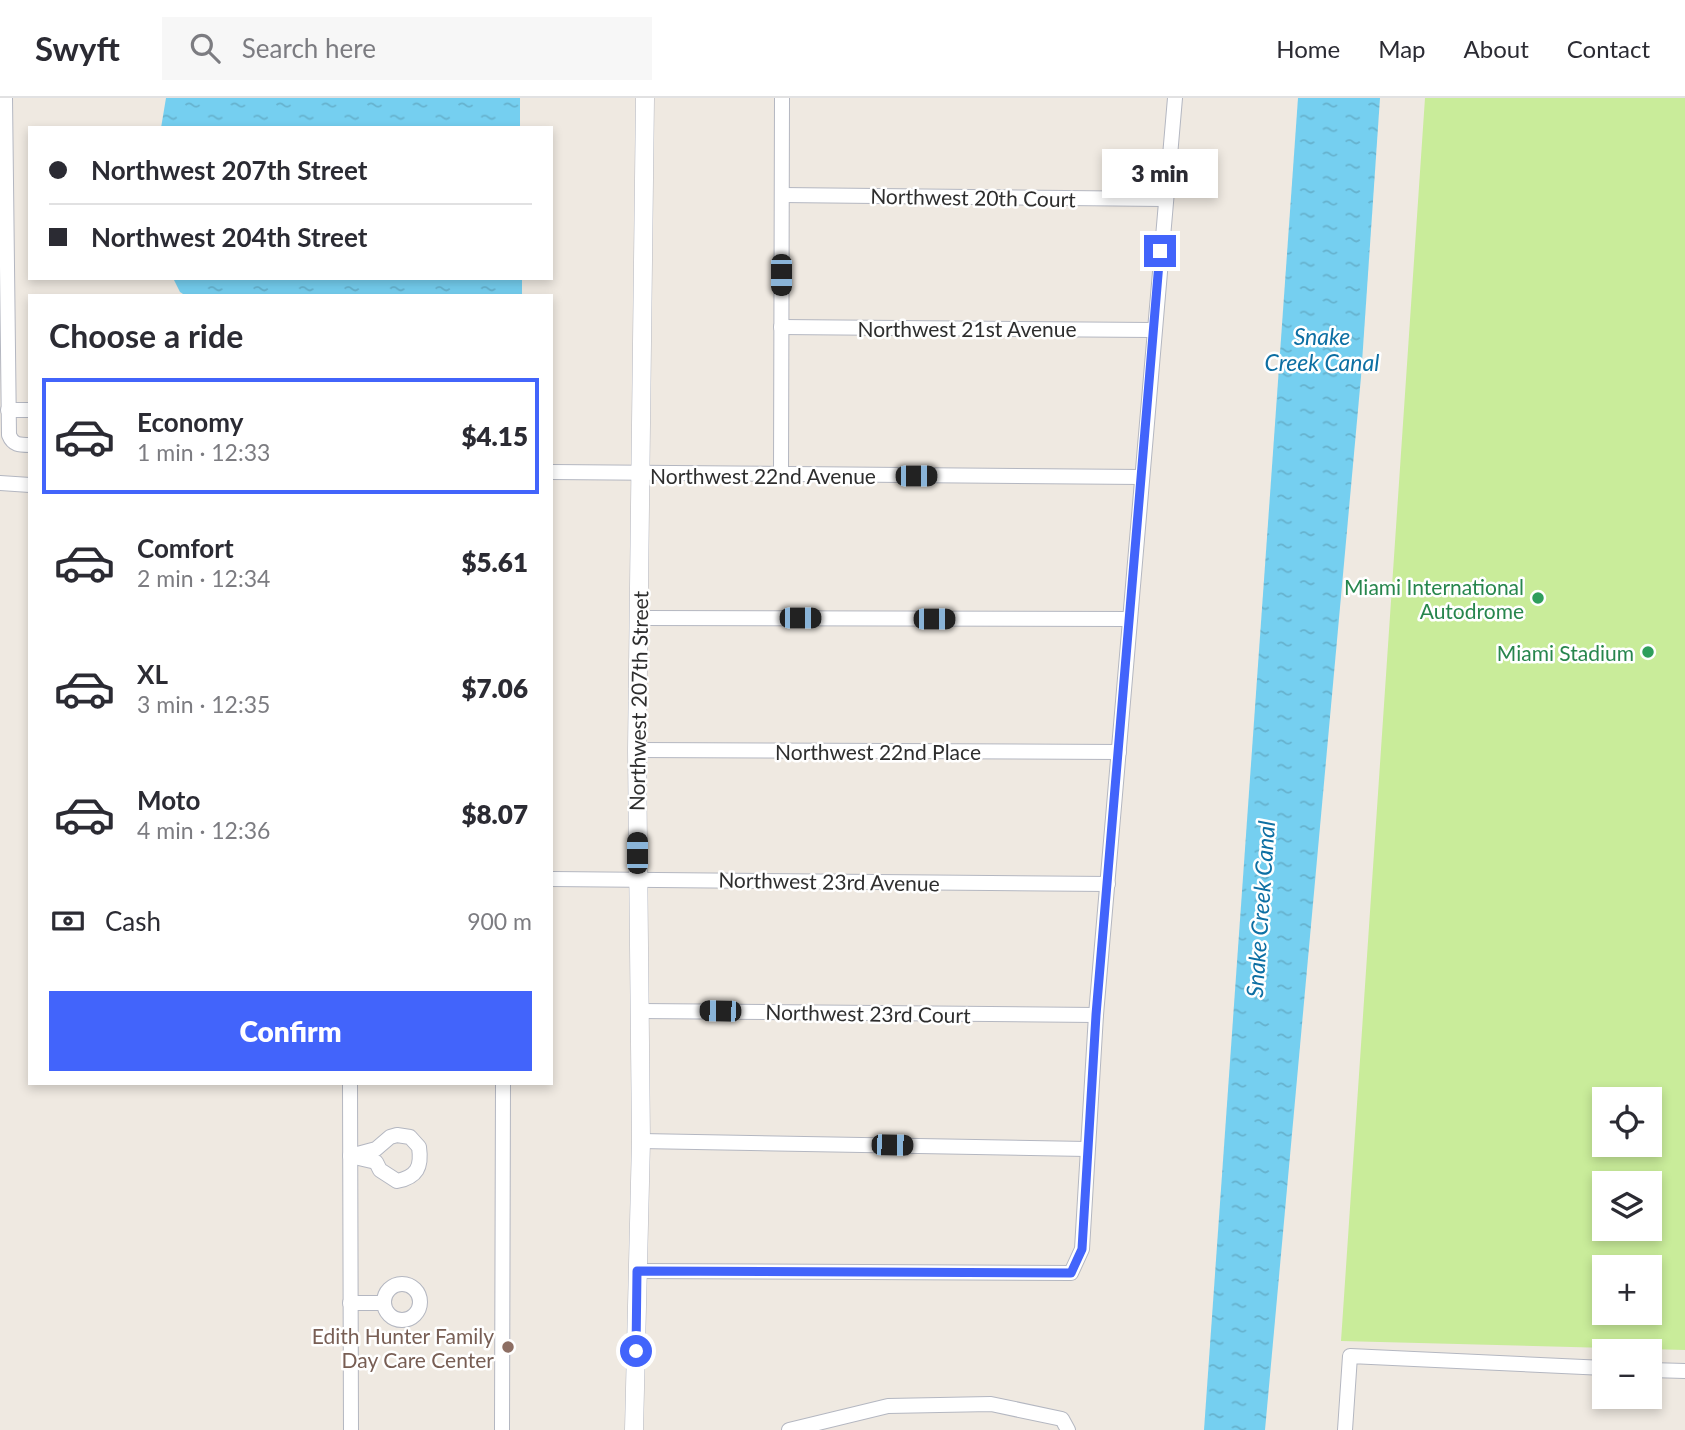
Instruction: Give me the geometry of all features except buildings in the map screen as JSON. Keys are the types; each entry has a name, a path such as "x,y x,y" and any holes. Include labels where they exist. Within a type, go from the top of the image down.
{"street":[{"path":"5,98 9,435 12,442 28,445"},
{"name":"Northwest 207th Street","path":"634,1430 641,1141 637,750 645,98"},
{"path":"781,475 782,98"},
{"path":"637,1271 1071,1273 1082,1249 1096,1015 1164,199 1175,98"},
{"name":"Northwest 20th Court","path":"782,195 1164,199"},
{"name":"Northwest 21st Avenue","path":"781,327 1153,330"},
{"path":"8,410 28,410"},
{"name":"Northwest 22nd Avenue","path":"553,472 641,475 1142,477"},
{"path":"0,483 28,485"},
{"path":"639,618 1130,619"},
{"name":"Northwest 22nd Place","path":"637,750 1119,752"},
{"name":"Northwest 23rd Avenue","path":"553,880 1108,884"},
{"name":"Northwest 23rd Court","path":"640,1010 1096,1015"},
{"path":"351,1085 351,1430"},
{"path":"502,1430 503,1085"},
{"path":"397,1135 410,1137 419,1147 420,1166 415,1175 397,1181 380,1170 376,1163 350,1156 376,1149 390,1137 397,1135"},
{"path":"641,1141 1087,1149"},
{"path":"350,1303 384,1303"},
{"path":"1345,1430 1350,1356 1592,1367"},
{"path":"1662,1370 1685,1371"},
{"path":"789,1430 888,1406 991,1404 1065,1424"}],"green space":[{"name":"Miami International Autodrome","path":"1425,98 1685,98 1685,1350 1662,1349 1662,1339 1592,1339 1592,1348 1341,1341"}],"water":[{"path":"166,98 520,98 520,126 161,126"},
{"name":"Snake Creek Canal","path":"1298,98 1380,98 1361,377 1265,1430 1204,1430"},
{"path":"174,280 522,280 522,294 180,292"}],"place":[{"name":"Miami International Autodrome","path":"1538,598"},
{"name":"Miami Stadium","path":"1648,652"},
{"name":"Edith Hunter Family Day Care Center","path":"508,1347"}],"route":[{"path":"636,1351 637,1271 1071,1273 1082,1249 1096,1015 1160,251"}]}
